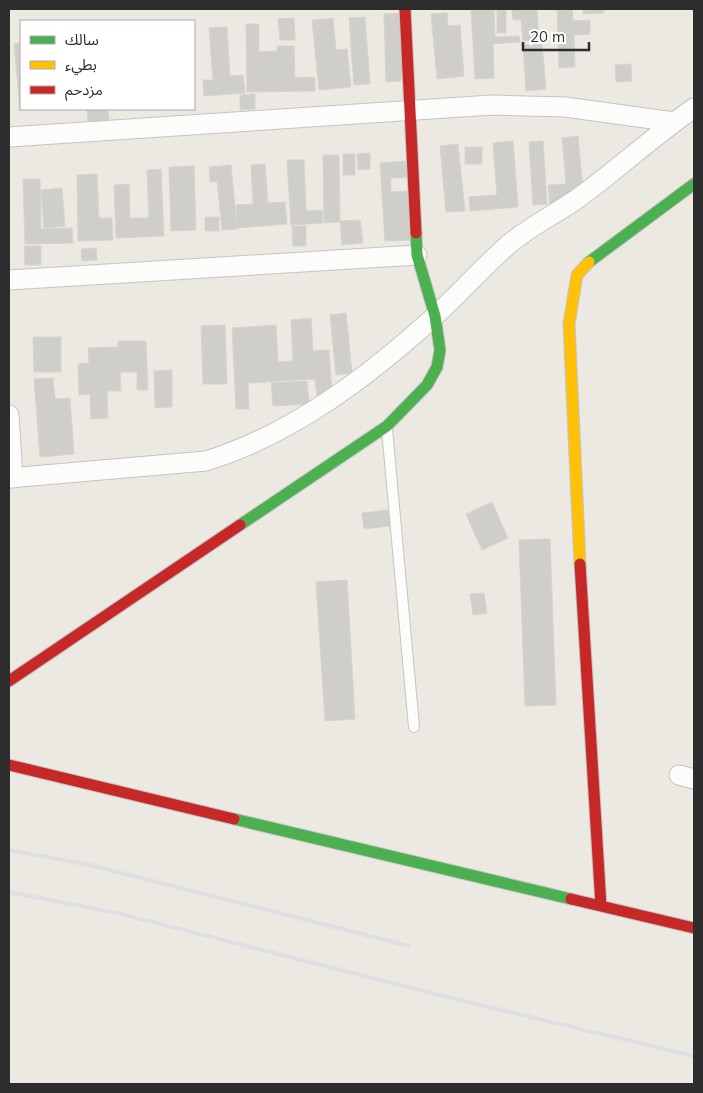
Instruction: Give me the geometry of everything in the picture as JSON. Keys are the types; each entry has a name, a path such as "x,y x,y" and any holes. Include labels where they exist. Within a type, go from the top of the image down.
{"street":[{"path":"9,681 387,426 426,385 437,367 440,350 435,316 417,255 405,9"},
{"path":"9,137 492,105 556,107 674,122"},
{"path":"9,415 11,478 206,461 219,457 280,429 331,400 383,362 435,316 510,244 580,197 694,108"},
{"path":"601,906 582,610 569,324 572,298 577,276 594,257 694,184"},
{"path":"9,280 417,255"},
{"path":"9,765 694,928"}],"lane":[{"path":"387,426 414,727"}],"building":[{"path":"471,9 494,9 495,37 519,36 520,42 493,44 494,78 475,79"},
{"path":"497,9 506,9 506,33 497,33"},
{"path":"512,9 537,9 539,40 523,41 521,20 513,20"},
{"path":"557,9 572,9 573,21 590,20 590,34 574,35 575,67 559,68"},
{"path":"583,9 604,9 604,13 583,14"},
{"path":"409,13 401,81 386,82 384,14"},
{"path":"447,13 448,26 460,25 464,76 437,79 431,14"},
{"path":"365,17 370,84 354,85 349,18"},
{"path":"294,18 295,40 280,40 278,19"},
{"path":"333,18 336,50 347,49 351,87 319,90 312,20"},
{"path":"246,24 259,24 259,52 277,51 277,46 294,46 295,78 315,77 315,91 247,92"},
{"path":"227,27 230,76 243,75 245,93 204,96 203,80 213,80 209,28"},
{"path":"20,43 20,110 14,44"},
{"path":"542,44 546,89 526,91 523,45"},
{"path":"631,64 632,81 616,82 615,65"},
{"path":"255,94 255,109 240,110 240,95"},
{"path":"87,110 108,110 109,120 88,122"},
{"path":"578,136 584,202 550,206 548,185 566,184 562,138"},
{"path":"513,141 518,207 470,211 469,197 497,195 493,143"},
{"path":"543,141 547,204 533,205 529,142"},
{"path":"458,144 465,211 446,212 440,146"},
{"path":"465,147 482,147 482,164 465,164"},
{"path":"370,153 370,169 358,170 357,154"},
{"path":"343,154 355,154 355,175 343,175"},
{"path":"323,155 339,155 340,222 324,223"},
{"path":"287,160 304,160 306,211 322,210 323,223 291,225"},
{"path":"407,161 408,177 391,178 391,192 407,191 410,240 385,241 380,163"},
{"path":"265,164 268,203 285,202 287,224 237,228 236,205 253,204 251,165"},
{"path":"231,165 237,229 222,230 217,181 210,182 209,167"},
{"path":"194,166 196,230 171,231 169,167"},
{"path":"161,169 164,236 116,238 114,185 129,184 130,218 149,218 147,170"},
{"path":"97,174 99,218 112,218 113,240 78,241 77,175"},
{"path":"23,179 40,179 41,229 72,228 73,243 25,244"},
{"path":"62,188 65,226 44,228 41,190"},
{"path":"205,217 219,217 219,231 205,231"},
{"path":"360,220 363,243 342,245 340,221"},
{"path":"292,226 306,226 306,246 293,246"},
{"path":"24,246 41,246 41,265 25,265"},
{"path":"96,248 97,260 82,261 81,249"},
{"path":"346,313 352,373 336,375 330,315"},
{"path":"311,318 313,351 329,350 332,395 317,396 315,379 248,383 249,409 236,409 232,328 276,325 278,362 293,361 291,320"},
{"path":"225,325 227,384 203,384 201,326"},
{"path":"33,337 61,337 61,372 34,372"},
{"path":"118,341 146,341 148,390 137,390 137,372 120,372 121,391 107,391 108,418 91,419 90,394 79,395 78,364 89,363 88,348 118,347"},
{"path":"172,370 172,407 155,408 154,371"},
{"path":"53,378 55,399 70,398 74,454 40,457 34,379"},
{"path":"307,381 309,404 273,406 271,383"},
{"path":"492,502 508,538 482,550 466,514"},
{"path":"388,510 390,526 364,529 362,513"},
{"path":"550,539 556,705 525,706 519,540"},
{"path":"347,580 355,719 325,721 316,582"},
{"path":"484,593 487,613 473,615 470,594"}],"railway":[{"path":"9,850 90,865 409,946"},
{"path":"9,892 121,914 459,1000 694,1056"}],"traffic: fast":[{"path":"589,262 694,184"},
{"path":"240,525 387,426 427,385 437,367 440,350 435,316 417,255 416,233"},
{"path":"234,819 571,899"}],"traffic: slow":[{"path":"580,564 569,324 577,275 589,262"}],"traffic: jam":[{"path":"405,9 416,233"},
{"path":"9,681 240,525"},
{"path":"580,564 601,906"},
{"path":"9,765 234,819"},
{"path":"571,899 694,928"}]}
